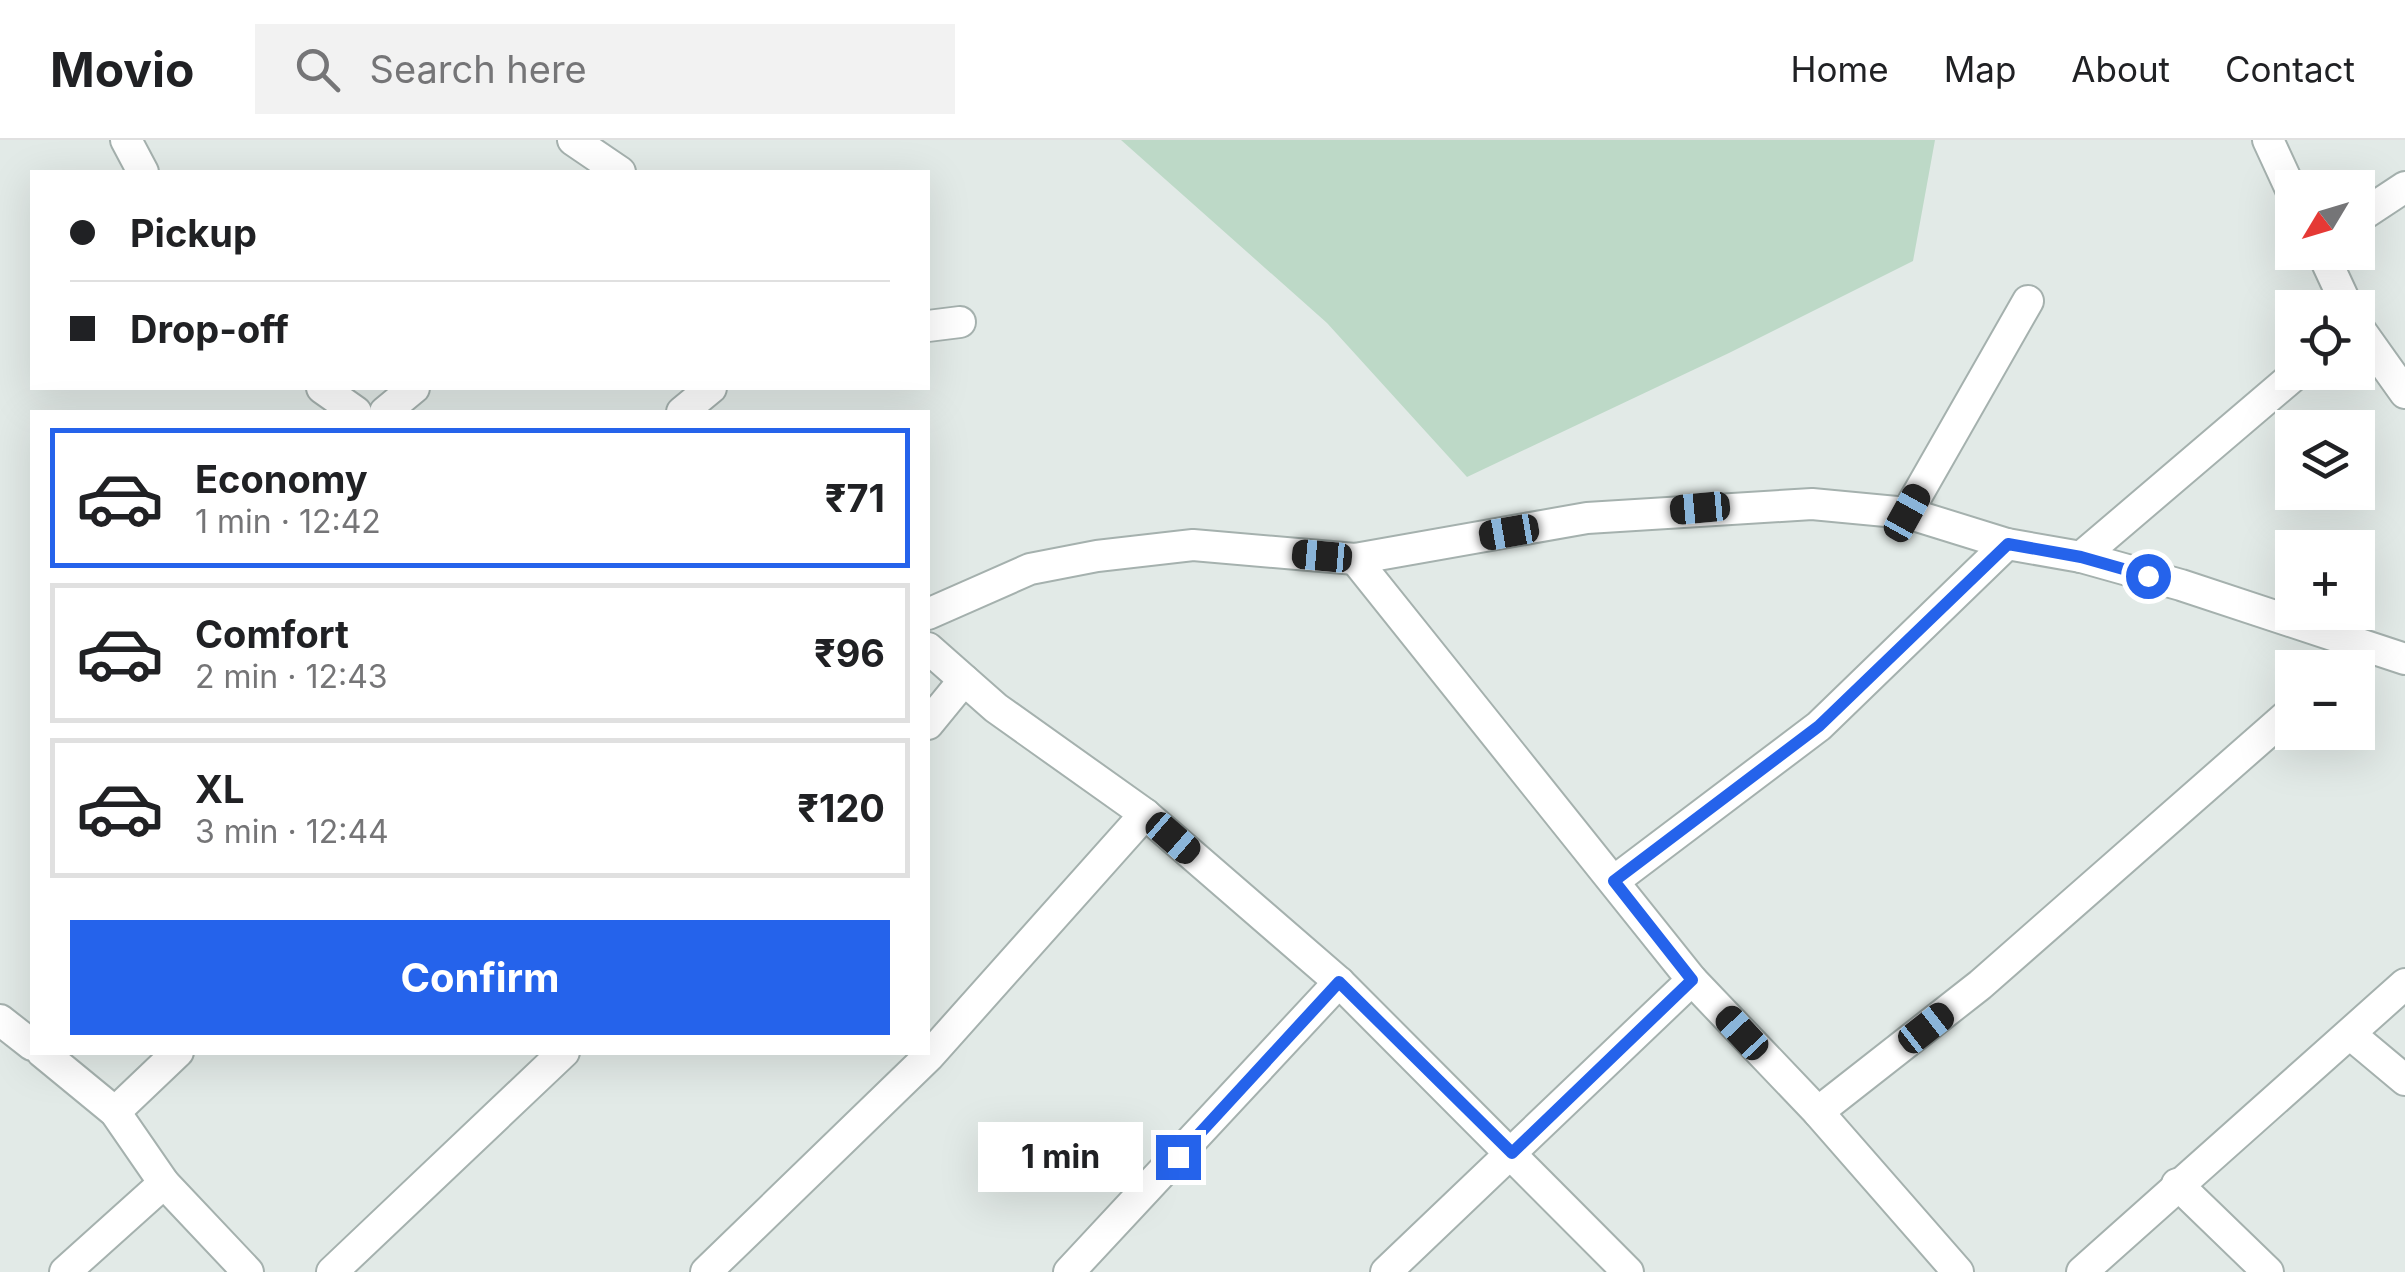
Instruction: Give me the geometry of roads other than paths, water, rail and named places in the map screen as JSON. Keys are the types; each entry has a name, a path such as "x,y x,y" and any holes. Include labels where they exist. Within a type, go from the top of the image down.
{"street":[{"path":"126,140 141,170"},
{"path":"574,140 617,170"},
{"path":"2268,140 2282,170"},
{"path":"2375,207 2405,187"},
{"path":"1907,513 2028,301"},
{"path":"930,326 960,322"},
{"path":"2375,339 2395,355 2405,393"},
{"path":"325,390 353,410"},
{"path":"387,410 412,390"},
{"path":"684,410 709,390"},
{"path":"2081,557 2277,390"},
{"path":"930,613 1030,569 1097,556 1193,545 1355,559 1586,518 1812,504 1907,513 2008,544 2081,557 2181,585 2405,659"},
{"path":"1614,881 1819,726 2008,544"},
{"path":"1355,559 1692,980 1818,1112 1958,1272"},
{"path":"2360,650 2364,646"},
{"path":"930,650 996,708 1145,814 1339,982 1512,1153 1623,1271"},
{"path":"930,722 964,680"},
{"path":"1818,1112 1980,985 2275,726"},
{"path":"930,1055 1145,814"},
{"path":"1386,1272 1692,980"},
{"path":"1069,1272 1339,982"},
{"path":"2082,1272 2405,984"},
{"path":"2350,1034 2405,1080"},
{"path":"0,1058 24,1038"},
{"path":"45,1055 115,1112 164,1182 248,1272"},
{"path":"115,1112 175,1055"},
{"path":"332,1272 561,1055"},
{"path":"706,1272 930,1055"},
{"path":"65,1272 164,1182"},
{"path":"2177,1184 2268,1272"}]}
